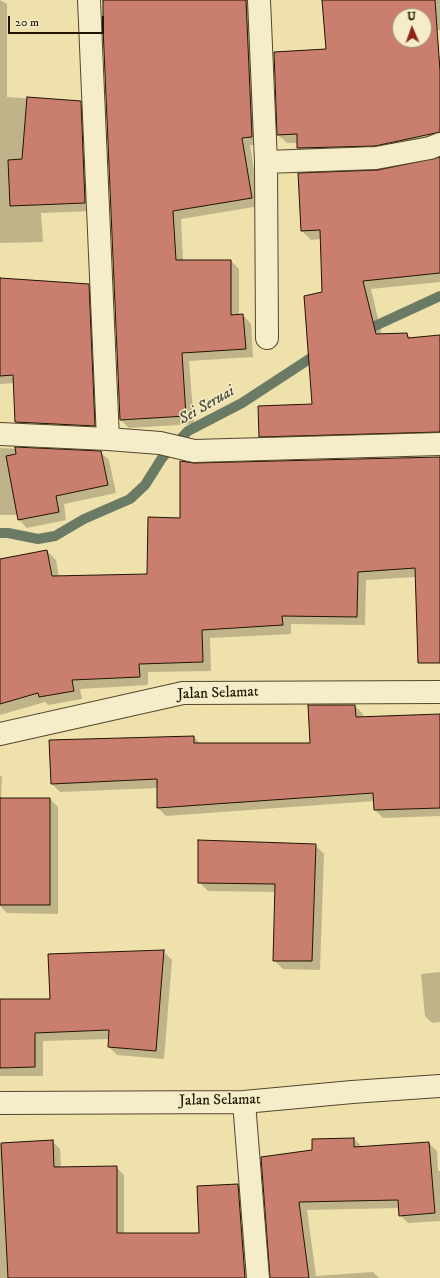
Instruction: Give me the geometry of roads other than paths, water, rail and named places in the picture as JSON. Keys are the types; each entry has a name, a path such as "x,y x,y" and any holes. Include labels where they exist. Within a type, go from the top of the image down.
{"street":[{"path":"89,0 108,439"},
{"path":"259,0 266,162 267,338"},
{"path":"266,162 376,158 430,148 440,144"},
{"path":"0,434 160,443 194,451 440,444"},
{"name":"Jalan Selamat","path":"0,734 183,693 440,692"},
{"name":"Jalan Selamat","path":"0,1103 244,1102 440,1086"},
{"path":"244,1102 258,1278"}],"waterway":[{"name":"Sei Seruai","path":"362,332 440,296"},
{"name":"Sei Seruai","path":"0,533 8,533 38,539 55,536 84,519 130,499 145,485 162,458 188,431 242,403 320,352"}]}
